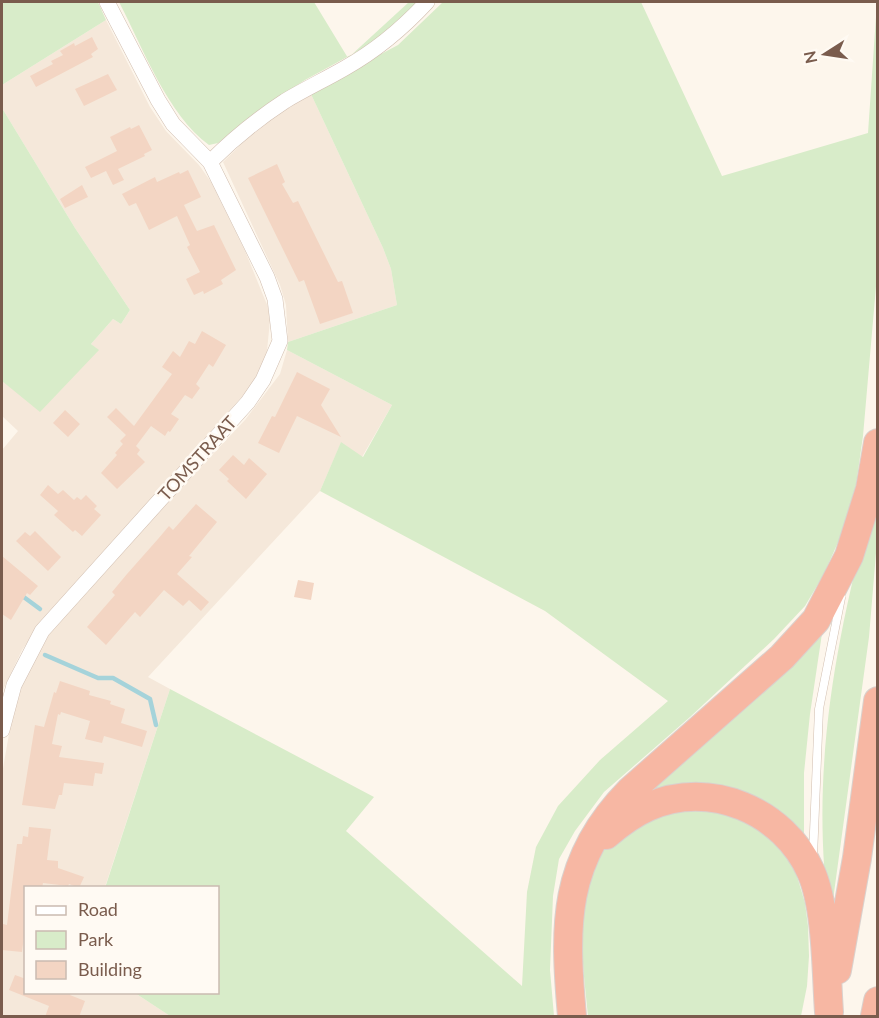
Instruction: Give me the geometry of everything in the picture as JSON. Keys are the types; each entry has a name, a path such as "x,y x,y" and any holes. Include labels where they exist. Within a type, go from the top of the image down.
{"highway":[{"path":"572,1017 568,950 570,907 573,887 589,850 607,817 630,791 782,657 816,620 849,556 870,489 878,443"},
{"path":"829,1014 857,858 878,701"},
{"path":"589,850 629,817 648,807 678,798 707,797 748,808 766,817 796,846 812,873 822,912 829,1014"},
{"path":"875,1017 878,1001"}],"street":[{"name":"TOMSTRAAT","path":"2,730 14,685 42,631 248,402 263,380 280,341 275,299 267,277 210,162 173,124 107,2"},
{"path":"210,162 254,123 388,39 427,2"}],"lane":[{"path":"812,873 819,709 849,556"}],"shaded area":[{"path":"106,20 150,107 166,131 199,165 211,182 245,251 268,307 270,320 267,351 262,368 246,392 45,617 22,650 2,692 2,450 18,431 2,416 2,381 98,350 91,344 113,319 121,324 130,310 75,228 2,108 2,85"},
{"path":"310,92 383,248 391,269 397,305 288,342 286,305 280,285 223,162 266,120"},
{"path":"287,350 392,405 362,457 341,443 320,491 148,677 170,689 105,886 24,886 24,994 137,994 170,1016 2,1016 2,774 13,711 22,684 50,633 124,548 245,420 280,374"}],"green space":[{"path":"2,2 98,2 106,20 2,85"},
{"path":"119,2 314,2 347,57 305,80 257,112 218,143 209,145 194,132 169,99"},
{"path":"409,2 419,2 398,25 352,54"},
{"path":"443,2 641,2 722,176 868,133 877,2 877,275 863,436 856,485 839,540 824,574 805,606 774,639 690,717 604,792 575,831 559,859 553,896 550,970 554,1016 170,1016 137,994 219,994 219,886 106,886 170,689 374,797 346,831 522,986 527,892 536,847 558,806 600,760 668,701 545,611 320,491 341,442 363,457 392,405 287,350 288,342 397,305 391,269 383,248 310,92 398,45"},
{"path":"2,108 75,228 130,310 121,324 113,319 91,344 99,350 40,412 2,381"},
{"path":"877,485 877,541 869,637 830,922 824,865 822,810 830,701 850,594"},
{"path":"824,620 804,773 804,846 783,820 628,803"},
{"path":"688,807 731,814 771,837 787,857 797,876 805,903 808,926 807,986 801,1016 588,1016 583,966 583,912 596,862 611,842 631,825"}],"building":[{"path":"92,37 98,49 91,54 93,57 36,87 30,76 53,64 51,61 63,55 60,51"},
{"path":"108,74 117,90 84,106 75,89"},
{"path":"139,125 152,150 144,154 145,156 118,169 124,180 113,185 106,171 91,178 85,167 117,151 110,137"},
{"path":"277,164 285,182 282,184 293,203 298,201 338,282 342,281 353,313 320,324 304,280 299,282 248,178"},
{"path":"188,170 201,197 184,205 197,231 214,225 236,270 221,280 223,284 204,294 203,291 194,295 186,279 200,272 187,247 190,245 177,216 149,230 136,203 129,206 122,194 155,177 157,182"},
{"path":"82,185 88,197 65,208 60,199"},
{"path":"202,331 226,345 213,367 209,364 196,384 200,388 192,399 185,395 171,414 179,419 170,432 168,431 165,436 151,426 136,446 140,450 137,454 145,462 117,489 101,473 117,455 115,453 123,444 120,441 126,435 107,417 116,408 134,426 172,374 162,367 173,351 180,357 189,341 195,344"},
{"path":"297,372 330,389 321,405 341,437 297,416 279,453 258,443 272,416 275,417"},
{"path":"65,410 80,424 68,437 53,423"},
{"path":"233,455 244,465 249,458 267,474 246,499 219,470"},
{"path":"48,485 58,494 63,490 74,500 77,497 81,500 86,495 97,506 94,509 101,515 82,536 75,530 73,532 54,515 58,511 40,495"},
{"path":"196,504 217,522 177,574 209,602 201,611 189,600 183,606 164,590 140,617 135,612 106,645 87,627 115,595 112,592 169,526 173,530"},
{"path":"35,531 61,557 48,571 16,541 25,532 30,536"},
{"path":"2,556 38,586 30,595 27,593 11,620 2,614"},
{"path":"298,580 314,583 311,600 294,597"},
{"path":"60,681 90,691 89,695 111,701 110,704 125,709 121,723 147,731 142,747 104,736 102,743 85,739 90,721 61,712 60,715 58,714 52,744 62,746 59,757 104,763 102,774 95,773 93,786 64,783 62,795 59,795 55,809 22,805 35,725 44,727 54,692 56,693"},
{"path":"29,827 51,829 47,860 58,861 58,868 84,877 80,886 43,883 42,886 24,886 22,952 2,950 3,924 7,925 17,844 22,844 23,836 28,837"},
{"path":"15,975 24,978 24,994 70,994 85,1001 79,1017 45,1017 49,1006 9,990"}],"waterway":[{"path":"21,595 40,609"},
{"path":"45,655 98,678 113,678 150,699 156,725"}]}
